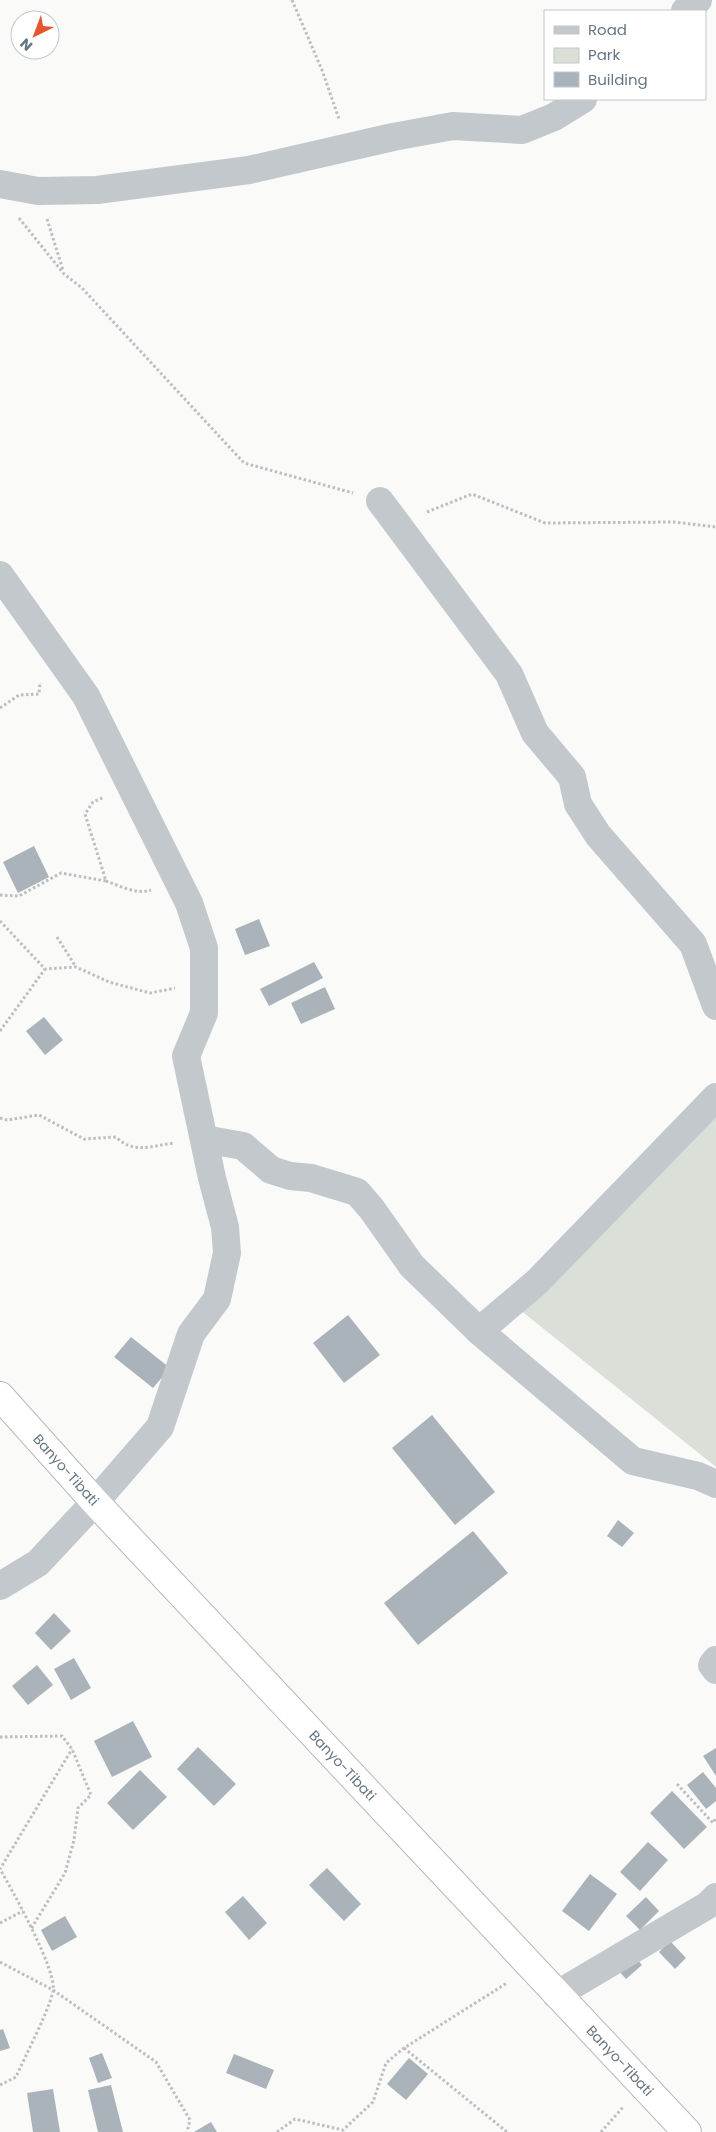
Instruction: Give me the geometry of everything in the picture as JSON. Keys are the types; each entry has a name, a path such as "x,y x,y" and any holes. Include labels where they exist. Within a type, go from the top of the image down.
{"highway":[{"name":"Banyo-Tibati","path":"0,1396 95,1502 530,1968 687,2132"}],"street":[{"path":"685,10 698,0"},
{"path":"0,184 38,191 97,190 249,170 392,137 453,126 522,130 554,117 581,100"},
{"path":"380,500 509,674 534,733 572,777 578,804 598,835 693,944 716,1006"},
{"path":"0,575 86,696 179,878 204,948 204,1013 186,1056 225,1227 227,1253 217,1299 191,1334 160,1427 95,1502 38,1563 0,1586"},
{"path":"479,1331 537,1282 716,1097"},
{"path":"204,1139 243,1146 271,1170 328,1183 357,1192 372,1208 412,1266 479,1331 633,1461 698,1476 716,1484"},
{"path":"716,1660 712,1665 716,1670"},
{"path":"556,1994 708,1905 716,1897"}],"path":[{"path":"292,0 322,70 349,148"},
{"path":"38,191 64,274"},
{"path":"18,216 64,274 82,288 244,463 429,513 472,494 545,523 674,522 716,527"},
{"path":"0,708 18,695 39,694 40,680 60,657"},
{"path":"106,881 85,814 93,802 131,786"},
{"path":"0,895 19,896 61,873 106,881 132,890 145,892 179,878"},
{"path":"0,921 46,969"},
{"path":"57,936 76,967"},
{"path":"0,1031 46,969 76,967 109,982 150,994 205,981"},
{"path":"0,1118 7,1120 39,1115 84,1139 116,1137 123,1144 135,1148 204,1139"},
{"path":"0,1737 62,1736 72,1749 91,1795 78,1808 74,1840 64,1873 30,1930"},
{"path":"0,2085 16,2077 54,1990 46,1959 0,1869 72,1749"},
{"path":"677,1784 712,1823 716,1818"},
{"path":"0,1923 23,1911"},
{"path":"0,1962 54,1990 156,2062 190,2120 188,2132"},
{"path":"277,2132 295,2119 343,2130 374,2102 386,2063 404,2048 530,1968"},
{"path":"404,2048 507,2132"}],"green space":[{"path":"716,1104 716,1467 519,1309"}],"building":[{"path":"34,846 49,877 18,893 3,862"},
{"path":"259,919 270,946 245,955 235,929"},
{"path":"314,962 323,978 269,1006 260,989"},
{"path":"325,987 335,1009 301,1024 291,1003"},
{"path":"44,1017 63,1040 45,1055 26,1031"},
{"path":"348,1315 380,1355 344,1383 313,1343"},
{"path":"131,1337 170,1368 153,1388 114,1357"},
{"path":"432,1415 495,1492 455,1525 392,1448"},
{"path":"618,1520 634,1533 622,1547 607,1536"},
{"path":"473,1531 508,1573 418,1645 384,1603"},
{"path":"54,1613 71,1631 51,1650 35,1633"},
{"path":"74,1658 91,1688 71,1700 54,1669"},
{"path":"37,1665 53,1685 28,1705 12,1686"},
{"path":"133,1721 152,1757 112,1777 94,1741"},
{"path":"198,1747 236,1784 214,1806 177,1769"},
{"path":"716,1748 716,1776 703,1756"},
{"path":"140,1770 167,1797 133,1830 107,1803"},
{"path":"703,1772 716,1788 716,1801 706,1809 687,1785"},
{"path":"672,1791 707,1827 684,1849 650,1813"},
{"path":"648,1842 668,1860 640,1891 620,1872"},
{"path":"327,1868 361,1904 344,1921 309,1885"},
{"path":"590,1874 617,1894 589,1931 562,1911"},
{"path":"243,1896 267,1923 249,1940 225,1912"},
{"path":"646,1897 659,1911 640,1930 626,1916"},
{"path":"65,1916 77,1937 52,1951 41,1930"},
{"path":"670,1941 686,1958 675,1969 659,1952"},
{"path":"633,1955 642,1965 626,1979 617,1969"},
{"path":"3,2029 10,2048 0,2051 0,2030"},
{"path":"102,2053 112,2078 98,2083 89,2058"},
{"path":"234,2054 274,2070 266,2089 226,2073"},
{"path":"409,2058 428,2074 406,2100 387,2084"},
{"path":"111,2085 123,2132 98,2132 88,2090"},
{"path":"53,2089 60,2132 33,2132 27,2093"},
{"path":"211,2122 217,2132 194,2132"}]}
